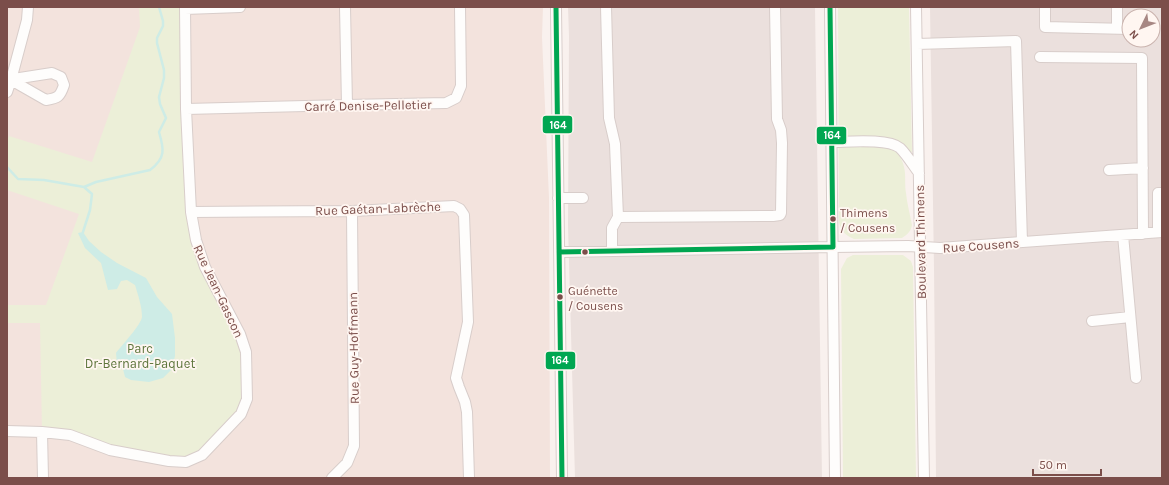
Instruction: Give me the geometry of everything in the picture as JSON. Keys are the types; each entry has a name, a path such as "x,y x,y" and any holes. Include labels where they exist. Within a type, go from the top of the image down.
{"street":[{"path":"7,92 9,80 27,20 28,7"},
{"path":"185,8 240,7"},
{"path":"345,7 347,104"},
{"name":"Carré Denise-Pelletier","path":"186,109 347,104 446,103 456,98 461,86 460,7"},
{"path":"556,7 562,478"},
{"path":"606,7 609,118 615,144 618,217 612,228 612,251"},
{"path":"618,217 780,215 782,210 782,143 781,130 777,119 775,7"},
{"path":"830,7 835,478"},
{"name":"Boulevard Thimens","path":"916,7 924,478"},
{"path":"1045,7 1045,28 1121,29"},
{"path":"1117,29 1118,7"},
{"name":"Rue Jean-Gascon","path":"7,430 70,435 110,450 168,461 186,462 202,455 241,414 247,399 246,352 240,334 205,267 196,240 191,212 186,109 185,8"},
{"path":"917,44 1016,41 1022,242"},
{"path":"1040,57 1142,58 1143,234"},
{"path":"52,73 61,77 64,85 61,93 56,98 46,100 9,80 52,73"},
{"path":"832,142 879,142 892,144 900,149 919,173"},
{"path":"1109,170 1143,168"},
{"path":"1160,232 1158,193 1162,193"},
{"path":"558,198 583,198"},
{"name":"Rue Gaétan-Labrèche","path":"191,212 352,211 454,206 460,209 464,215 468,322 456,378 467,412 469,478"},
{"name":"Rue Guy-Hoffmann","path":"332,478 347,463 354,446 352,211"},
{"name":"Rue Cousens","path":"559,252 908,246 940,248 1160,232"},
{"path":"1123,235 1136,378"},
{"path":"1092,321 1130,317"},
{"path":"42,432 43,478"}],"shaded area":[{"path":"7,7 543,7 542,37 549,198 550,478 7,478"},
{"path":"568,7 815,7 822,478 575,478 568,225"},
{"path":"930,7 1162,7 1162,478 936,478"}],"green space":[{"name":"Parc Dr-Bernard-Paquet","path":"139,7 186,7 196,240 240,334 247,399 231,425 186,462 42,432 40,323 7,323 7,305 46,305 79,214 7,190 7,141 9,136 92,162 140,27"},
{"path":"838,7 909,7 912,152 899,155 905,170 906,197 912,225 909,232 902,238 854,239 842,230 839,222"},
{"path":"853,255 903,255 911,261 913,267 916,478 843,478 841,269 847,258"}],"water":[{"path":"83,232 89,241 101,252 117,263 146,278 157,297 172,314 175,338 175,356 172,369 163,378 149,382 131,380 125,377 123,369 117,364 116,353 141,321 142,313 140,301 135,285 127,280 121,281 117,289 108,290 101,263 85,248 78,233"}],"waterway":[{"path":"84,187 96,182 150,170 155,166 161,157 163,148 159,132 166,118 160,104 159,97 164,78 164,70 157,43 157,38 163,26 159,7"},
{"path":"7,167 18,179 44,180 84,187 92,194 90,210 83,232"}],"transit line":[{"name":"164","path":"556,7 562,478"},
{"name":"164","path":"559,252 833,247 830,7"}],"place":[{"name":"Thimens / Cousens","path":"833,219"},
{"name":"Guénette / Cousens","path":"560,297"}]}
